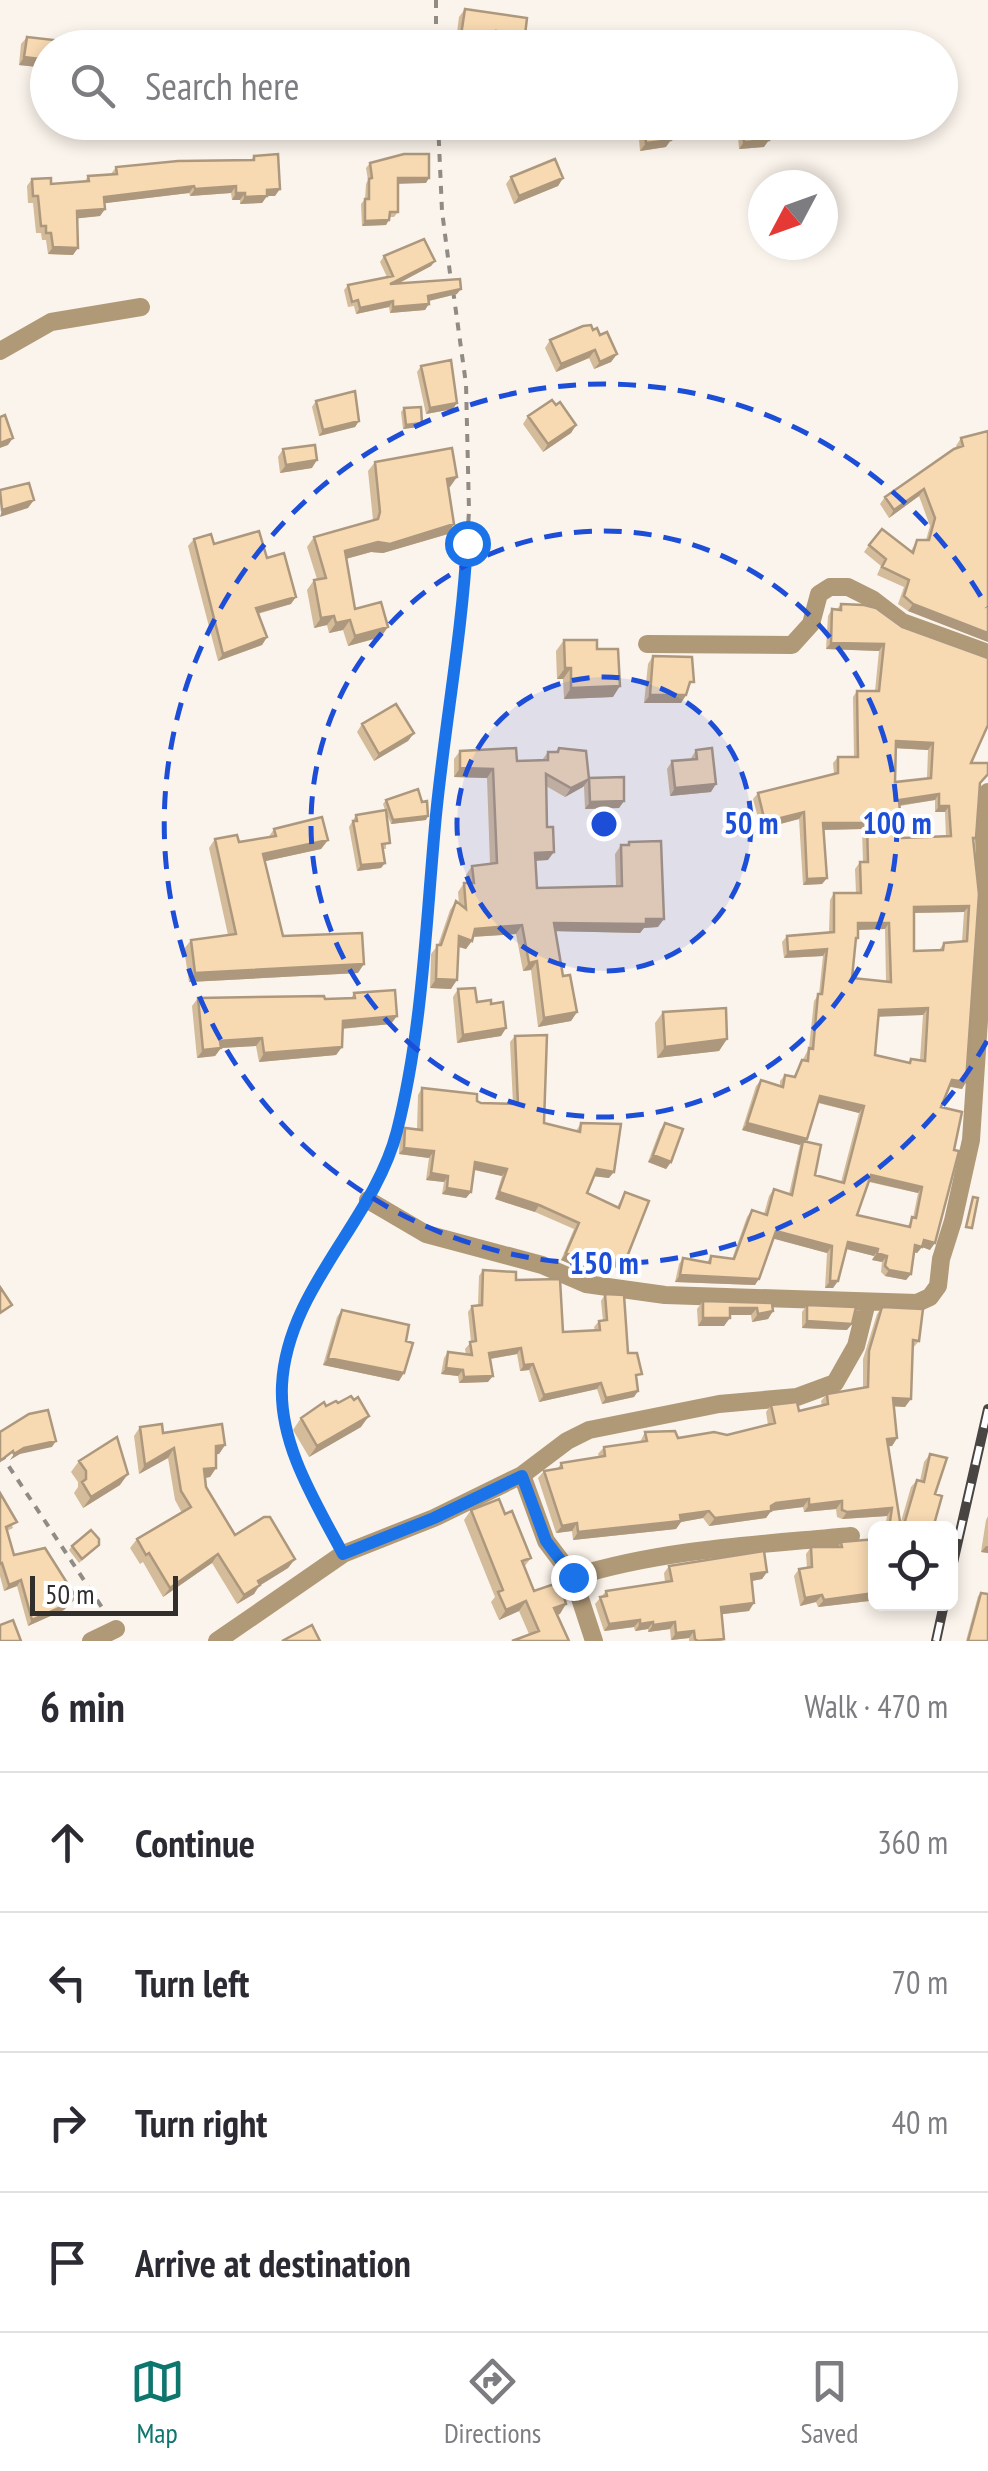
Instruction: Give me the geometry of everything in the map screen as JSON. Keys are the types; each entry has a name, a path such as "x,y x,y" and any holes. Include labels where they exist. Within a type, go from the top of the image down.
{"street":[{"path":"0,351 51,322 141,308"},
{"path":"647,644 792,645 811,624 819,594 830,587 848,588 872,599 902,622 988,653"},
{"path":"368,1200 426,1234 542,1265 586,1284 665,1295 917,1304 930,1297 938,1286 940,1258 953,1221 971,1140 987,901 984,838 988,792"},
{"path":"217,1641 343,1554 434,1518 522,1476 567,1441 612,1422 719,1404 798,1397 836,1383 856,1346 867,1302"},
{"path":"522,1476 546,1541 573,1577 594,1641"},
{"path":"573,1577 621,1562 673,1553 851,1536"},
{"path":"91,1641 116,1629"}],"path":[{"path":"436,0 436,30"},
{"path":"343,1554 292,1450 282,1386 284,1359 303,1310 368,1200 396,1137 408,1084 469,511 466,384 442,211 439,140"},
{"path":"0,1453 116,1629"}],"building":[{"path":"465,9 527,18 526,30 462,30"},
{"path":"27,37 30,37 30,58 24,57"},
{"path":"278,154 280,189 267,190 267,196 245,197 245,193 236,193 236,186 194,186 104,197 105,209 77,211 78,248 53,247 51,233 41,226 38,196 33,196 32,179 51,178 51,184 89,181 88,176 117,174 116,167 254,160 254,156"},
{"path":"404,154 429,154 429,178 398,178 398,212 390,212 389,220 365,221 365,199 369,199 372,178 370,163"},
{"path":"555,159 563,178 519,196 511,177"},
{"path":"424,239 435,261 390,284 460,279 461,289 428,296 429,304 393,307 393,301 360,308 358,300 352,302 348,285 393,276 384,256"},
{"path":"591,325 600,335 607,332 617,354 600,362 595,350 561,364 550,340"},
{"path":"451,360 457,403 430,408 421,366"},
{"path":"355,391 359,421 323,430 316,401"},
{"path":"552,400 556,405 560,402 576,425 548,444 528,416"},
{"path":"421,407 422,423 406,425 404,408"},
{"path":"5,415 13,438 0,443 0,417"},
{"path":"988,431 988,633 913,604 904,596 909,580 882,567 886,559 869,545 882,529 913,553 917,540 929,540 935,518 924,489 894,510 885,497 963,446 961,438"},
{"path":"315,445 317,460 286,465 283,449"},
{"path":"452,448 457,477 447,479 454,524 390,544 378,542 345,551 355,609 381,602 388,627 355,636 350,620 336,623 334,616 321,618 314,580 326,578 314,537 378,519 375,462"},
{"path":"29,483 34,500 2,510 0,490"},
{"path":"259,531 267,558 284,553 296,597 256,608 267,637 223,654 194,539 211,534 214,544"},
{"path":"841,604 876,608 902,627 988,658 988,725 971,763 988,763 988,774 980,783 973,838 979,894 966,1082 952,1080 941,1107 962,1112 954,1150 959,1151 935,1243 924,1240 922,1247 915,1245 911,1274 889,1270 885,1266 887,1256 877,1253 878,1249 848,1242 838,1281 830,1281 832,1246 776,1231 759,1279 680,1275 683,1258 710,1263 711,1256 734,1259 752,1210 767,1215 774,1189 792,1195 803,1141 821,1145 815,1175 844,1183 864,1106 820,1096 807,1139 747,1123 761,1080 783,1087 785,1075 795,1077 802,1060 808,1061 809,1048 813,1049 827,949 788,952 787,936 834,932 834,893 861,893 860,862 868,862 867,823 823,823 827,878 807,879 804,812 765,822 758,793 838,773 838,757 858,757 857,691 879,691 884,644 831,643 832,609 841,610","holes":["896,741 933,743 931,778 895,782","939,794 939,806 949,806 951,836 902,838 899,800","969,906 967,941 944,943 943,950 914,951 914,907","858,923 889,923 891,982 852,978","928,1008 925,1061 911,1059 910,1063 875,1055 879,1010","871,1175 922,1187 916,1218 912,1217 910,1227 857,1215"]},
{"path":"564,640 597,640 597,649 618,649 620,686 571,688 571,668 565,668"},
{"path":"653,656 692,657 694,682 690,682 686,695 650,695"},
{"path":"396,704 414,733 379,754 362,724"},
{"path":"516,748 517,761 548,760 548,752 558,752 559,748 586,751 589,779 571,788 546,774 547,827 553,827 554,852 535,853 537,888 622,886 621,845 661,841 664,919 646,919 646,924 554,923 563,976 570,975 577,1012 544,1018 537,961 529,963 522,925 475,929 472,941 459,936 457,980 436,979 437,945 441,945 456,901 466,909 464,883 474,883 472,866 497,863 493,769 460,768 460,751"},
{"path":"712,748 716,784 675,788 672,761 697,759 696,750"},
{"path":"624,777 624,801 590,802 589,778"},
{"path":"418,789 422,802 427,801 428,816 393,820 386,800"},
{"path":"386,810 390,843 382,844 385,863 361,865 353,821 357,821 356,815"},
{"path":"322,817 328,840 263,854 283,936 362,933 364,964 195,973 191,940 236,934 215,839 237,835 239,842 276,836 274,829"},
{"path":"475,988 477,1002 503,1002 506,1028 463,1035 458,989"},
{"path":"395,990 397,1016 343,1021 342,1047 264,1053 262,1038 220,1041 221,1048 203,1050 198,998 355,998 354,993"},
{"path":"726,1008 727,1039 665,1047 663,1012"},
{"path":"547,1035 544,1123 580,1132 581,1123 621,1124 614,1172 597,1169 587,1193 619,1208 625,1192 649,1201 625,1262 603,1257 600,1266 566,1253 579,1223 499,1192 507,1169 475,1162 471,1192 447,1188 448,1176 431,1173 434,1151 404,1148 405,1128 422,1130 422,1088 477,1094 481,1103 518,1104 515,1036"},
{"path":"665,1123 683,1129 671,1162 653,1155"},
{"path":"973,1197 978,1198 972,1228 966,1227"},
{"path":"483,1270 516,1272 516,1280 560,1279 563,1332 600,1330 599,1321 607,1320 605,1294 624,1295 628,1353 637,1353 642,1374 636,1375 638,1391 606,1398 601,1383 544,1395 533,1364 524,1365 521,1348 489,1353 493,1376 464,1377 463,1370 446,1368 448,1352 472,1355 470,1342 476,1341 472,1306 482,1305"},
{"path":"0,1287 12,1305 0,1313"},
{"path":"703,1301 772,1303 773,1311 758,1314 757,1308 730,1308 730,1318 703,1318"},
{"path":"807,1305 856,1307 852,1324 807,1321"},
{"path":"882,1307 923,1309 919,1341 913,1340 911,1399 893,1398 897,1438 887,1439 900,1521 890,1521 892,1508 847,1512 842,1510 842,1501 809,1505 809,1499 776,1503 771,1511 715,1518 709,1511 680,1515 681,1521 578,1532 577,1523 562,1526 544,1471 562,1468 561,1463 605,1456 604,1447 647,1441 645,1432 675,1431 678,1438 714,1432 727,1435 775,1423 771,1405 797,1402 799,1411 828,1404 827,1394 868,1387 869,1351"},
{"path":"342,1310 409,1325 406,1341 413,1343 404,1373 328,1358"},
{"path":"351,1396 354,1400 358,1397 369,1416 317,1446 301,1418 324,1402 326,1406"},
{"path":"48,1410 56,1441 14,1454 13,1451 0,1461 0,1432 29,1414"},
{"path":"162,1424 163,1433 222,1424 225,1445 216,1446 216,1468 204,1469 206,1487 235,1535 270,1517 295,1559 258,1581 260,1585 244,1595 218,1554 170,1588 137,1539 191,1507 181,1491 174,1448 145,1465 140,1427"},
{"path":"117,1437 128,1474 91,1497 82,1482 86,1471 79,1461"},
{"path":"930,1454 947,1458 935,1494 942,1496 935,1521 905,1521 917,1480 924,1482"},
{"path":"0,1493 17,1522 6,1527 14,1555 45,1548 76,1597 32,1620 21,1580 9,1585 0,1564"},
{"path":"499,1499 505,1514 512,1511 531,1558 522,1561 534,1591 560,1582 566,1604 554,1608 569,1641 512,1641 539,1631 526,1601 506,1610 498,1592 503,1590 471,1510"},
{"path":"91,1530 99,1545 82,1559 72,1546"},
{"path":"868,1540 868,1594 824,1600 822,1595 805,1598 799,1569 812,1567 811,1547 842,1547 841,1542"},
{"path":"764,1551 767,1572 751,1574 754,1603 721,1607 724,1639 698,1641 694,1631 676,1633 675,1622 653,1625 640,1624 640,1620 609,1624 600,1597 607,1596 606,1591 672,1581 669,1566"},
{"path":"981,1593 988,1594 988,1641 968,1641"},
{"path":"13,1620 21,1641 0,1641 0,1625"},
{"path":"312,1625 320,1641 282,1641"}],"railway":[{"path":"958,1541 988,1409"},
{"path":"936,1641 942,1611"}],"route":[{"path":"467,543 408,1084 396,1137 368,1200 303,1310 284,1359 282,1405 292,1450 343,1554 434,1518 522,1476 546,1541 573,1577"}]}
